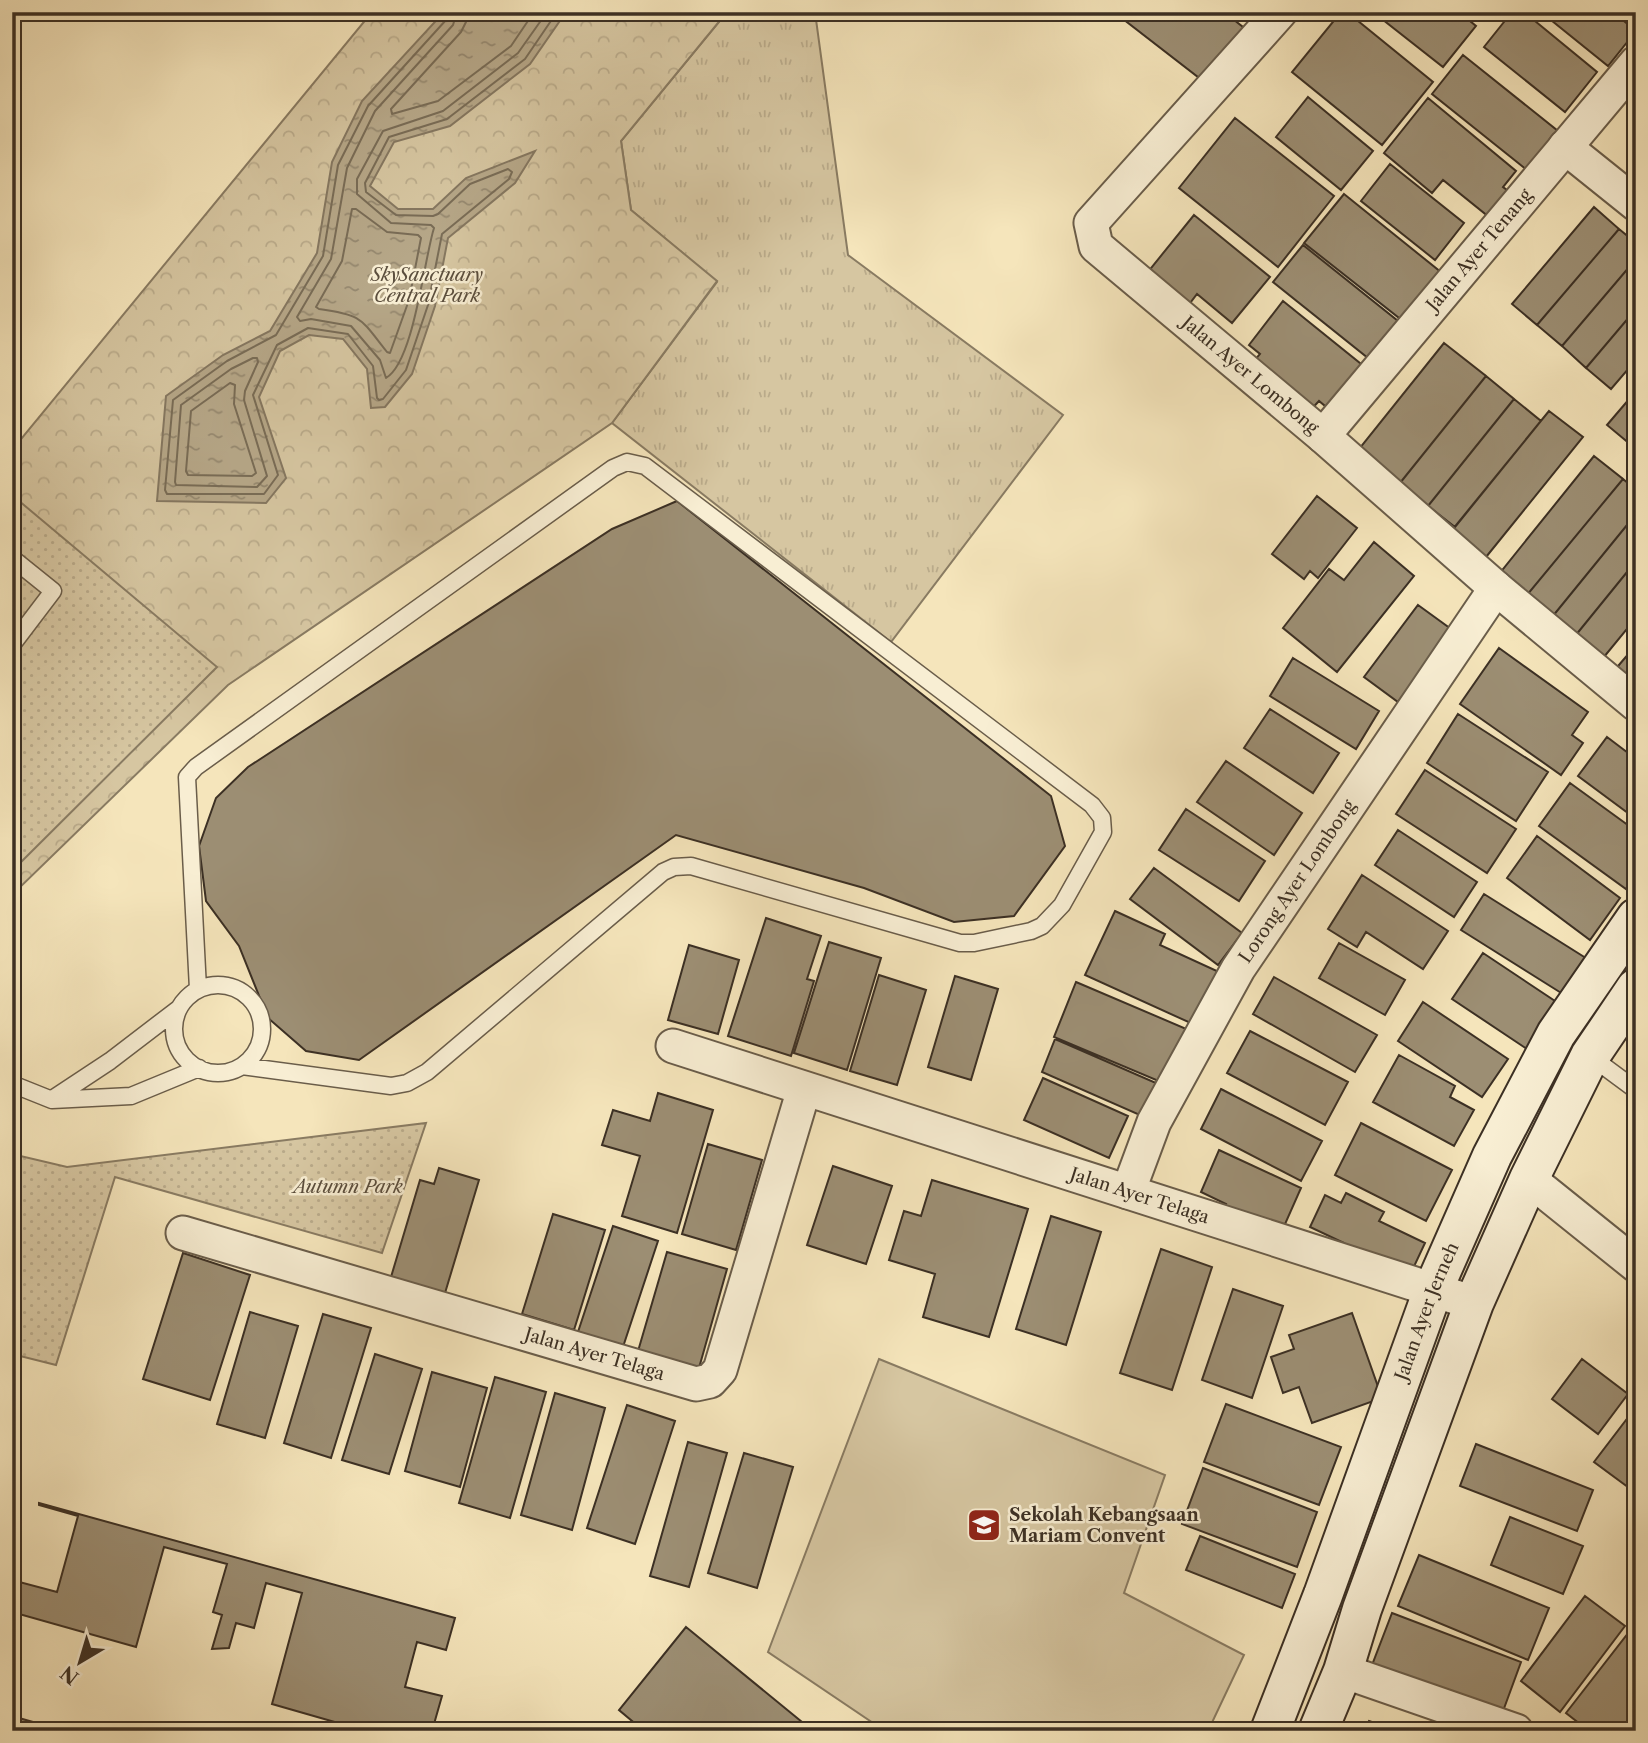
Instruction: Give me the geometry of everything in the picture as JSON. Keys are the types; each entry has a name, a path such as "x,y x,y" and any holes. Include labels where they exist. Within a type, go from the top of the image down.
{"main road":[{"name":"Jalan Ayer Jerneh","path":"1270,1731 1323,1595 1433,1290 1492,1156 1556,1034 1636,918"},
{"path":"1318,1731 1343,1671 1362,1609 1474,1303 1529,1179 1590,1056 1636,988"}],"street":[{"name":"Jalan Ayer Lombong","path":"1280,12 1091,223 1096,246 1636,704"},
{"name":"Jalan Ayer Tenang","path":"1323,436 1636,63"},
{"path":"1565,147 1636,204"},
{"name":"Lorong Ayer Lombong","path":"1128,1192 1154,1122 1238,969 1496,588"},
{"name":"Jalan Ayer Telaga","path":"673,1046 1474,1303"},
{"name":"Jalan Ayer Telaga","path":"183,1233 696,1384 710,1381 720,1370 804,1089"},
{"path":"1529,1179 1636,1265"},
{"path":"1343,1671 1516,1731"}],"lane":[{"path":"198,989 187,777 196,767 613,468 627,462 645,466 1082,797 1102,818 1103,832 1062,905 1042,926 1031,931 974,943 960,943 691,866 674,867 663,872 427,1072 407,1083 391,1086 242,1066"},
{"path":"12,558 53,591 12,645"},
{"path":"52,1100 110,1061 178,1009 186,998 198,989 211,985 225,985 239,990 251,1000 259,1013 262,1027 260,1042 253,1055 242,1066 228,1072 199,1068 187,1061 174,1036 178,1009"},
{"path":"1590,1056 1636,1090"},
{"path":"12,1084 52,1100 131,1096 199,1068"}],"green space":[{"name":"SkySanctuary Central Park","path":"372,12 727,12 621,141 631,210 717,281 612,423 228,685 12,895 12,450"},
{"path":"727,12 815,12 848,255 1063,415 891,642 612,423 717,282 631,210 621,141"},
{"path":"12,495 217,667 12,871"},
{"name":"Autumn Park","path":"426,1123 382,1253 115,1177 56,1365 12,1354 12,1154 67,1167"},
{"name":"Sekolah Kebangsaan Mariam Convent","path":"879,1359 1165,1475 1124,1593 1244,1655 1208,1731 885,1731 768,1652"}],"water":[{"path":"444,12 566,12 530,64 450,126 394,142 370,186 398,209 433,209 466,178 535,151 515,183 448,238 435,306 412,374 385,407 371,408 367,369 343,339 309,335 280,351 259,397 286,478 266,503 157,501 166,396 223,355 270,331 317,253 332,162 362,101"}],"building":[{"path":"1128,12 1224,12 1248,31 1207,84 1123,19"},
{"path":"1341,12 1347,12 1433,82 1382,145 1292,72"},
{"path":"1373,12 1459,12 1476,26 1443,67"},
{"path":"1512,12 1524,12 1597,72 1565,112 1484,47"},
{"path":"1541,12 1613,12 1636,31 1608,66"},
{"path":"1463,55 1558,131 1527,170 1432,94"},
{"path":"1308,97 1373,151 1341,190 1276,137"},
{"path":"1428,98 1516,171 1503,187 1515,196 1494,221 1443,180 1432,193 1384,153"},
{"path":"1235,118 1334,196 1278,267 1179,188"},
{"path":"1390,164 1464,223 1435,260 1361,201"},
{"path":"1344,194 1447,277 1408,325 1304,243"},
{"path":"1594,207 1619,229 1537,325 1512,304"},
{"path":"1194,215 1270,277 1232,323 1197,294 1184,311 1143,278"},
{"path":"1619,229 1636,243 1636,259 1562,346 1537,325"},
{"path":"1303,245 1403,325 1373,362 1273,282"},
{"path":"1636,259 1636,309 1586,368 1562,346"},
{"path":"1283,301 1366,368 1331,411 1319,401 1307,414 1249,367 1260,354 1249,345"},
{"path":"1636,309 1636,360 1611,389 1586,368"},
{"path":"1444,343 1486,376 1400,483 1359,449"},
{"path":"1486,376 1514,399 1428,506 1400,483"},
{"path":"1636,391 1636,449 1607,425"},
{"path":"1514,399 1541,421 1455,527 1428,506"},
{"path":"1549,411 1583,437 1482,562 1448,535"},
{"path":"1594,456 1623,479 1522,601 1495,579"},
{"path":"1623,479 1636,490 1636,514 1548,622 1522,601"},
{"path":"1317,496 1357,528 1318,578 1310,571 1304,579 1272,554"},
{"path":"677,501 1051,796 1065,846 1014,916 954,922 864,888 676,835 359,1060 306,1051 268,1018 239,946 206,901 199,846 216,798 248,767 612,529"},
{"path":"1636,514 1636,561 1571,641 1548,622"},
{"path":"1374,542 1414,576 1337,672 1283,628 1329,569 1344,580"},
{"path":"1636,561 1636,618 1599,663 1571,641"},
{"path":"1418,605 1451,629 1398,702 1364,677"},
{"path":"1636,645 1636,691 1613,672"},
{"path":"1499,648 1588,712 1572,735 1583,743 1561,775 1460,704"},
{"path":"1293,658 1379,711 1356,749 1270,696"},
{"path":"1270,709 1339,753 1313,793 1244,748"},
{"path":"1458,714 1548,772 1516,821 1427,763"},
{"path":"1607,737 1636,759 1636,819 1578,776"},
{"path":"1226,761 1302,813 1274,855 1197,802"},
{"path":"1425,770 1516,829 1487,873 1396,814"},
{"path":"1570,783 1636,831 1636,875 1626,889 1539,826"},
{"path":"1186,809 1265,861 1239,901 1159,850"},
{"path":"1398,830 1477,882 1454,917 1375,865"},
{"path":"1537,836 1620,898 1590,940 1507,878"},
{"path":"1154,868 1242,933 1218,965 1130,899"},
{"path":"1362,875 1448,931 1423,969 1366,932 1357,947 1328,929"},
{"path":"1484,894 1589,960 1566,996 1461,930"},
{"path":"1115,911 1165,934 1160,945 1219,972 1195,1025 1085,975"},
{"path":"766,918 821,936 807,979 814,981 791,1056 728,1036"},
{"path":"829,942 881,958 847,1070 794,1053"},
{"path":"1339,943 1405,980 1385,1015 1319,978"},
{"path":"689,945 739,960 718,1034 668,1020"},
{"path":"1483,953 1558,1003 1527,1049 1452,999"},
{"path":"879,975 926,990 897,1085 850,1071"},
{"path":"955,976 998,989 971,1080 928,1067"},
{"path":"1274,977 1377,1035 1355,1072 1253,1014"},
{"path":"1076,982 1191,1031 1168,1085 1054,1037"},
{"path":"1423,1002 1508,1059 1482,1097 1398,1041"},
{"path":"1250,1031 1348,1082 1325,1125 1227,1073"},
{"path":"1055,1039 1156,1083 1142,1116 1042,1072"},
{"path":"1399,1055 1455,1086 1450,1097 1474,1110 1454,1146 1373,1102"},
{"path":"1043,1078 1128,1116 1109,1158 1024,1120"},
{"path":"1221,1089 1322,1141 1301,1181 1201,1129"},
{"path":"658,1093 713,1110 677,1233 622,1216 640,1156 602,1145 613,1110 650,1121"},
{"path":"1361,1123 1452,1170 1426,1221 1335,1175"},
{"path":"708,1144 762,1160 736,1250 682,1234"},
{"path":"1219,1150 1301,1188 1278,1240 1221,1215 1226,1204 1201,1192"},
{"path":"833,1166 892,1186 866,1264 807,1245"},
{"path":"439,1168 479,1180 442,1303 388,1287 420,1180 434,1184"},
{"path":"932,1180 1028,1209 989,1337 923,1317 935,1274 889,1260 904,1211 921,1216"},
{"path":"1346,1193 1384,1212 1379,1221 1425,1243 1410,1275 1338,1255 1344,1243 1310,1227 1325,1195 1341,1203"},
{"path":"553,1214 605,1230 574,1330 522,1314"},
{"path":"1051,1216 1101,1232 1066,1345 1016,1329"},
{"path":"613,1226 658,1241 619,1359 574,1344"},
{"path":"1161,1249 1212,1267 1172,1390 1120,1373"},
{"path":"667,1252 727,1269 697,1375 636,1358"},
{"path":"183,1253 250,1275 210,1400 143,1379"},
{"path":"1233,1289 1283,1306 1252,1398 1202,1380"},
{"path":"250,1312 298,1326 265,1438 217,1424"},
{"path":"1352,1313 1382,1398 1312,1423 1299,1387 1283,1393 1271,1357 1294,1349 1289,1335"},
{"path":"323,1314 371,1328 331,1458 284,1443"},
{"path":"375,1354 422,1369 389,1474 342,1460"},
{"path":"1582,1359 1628,1394 1598,1434 1552,1399"},
{"path":"432,1372 487,1388 460,1487 405,1471"},
{"path":"495,1377 546,1392 510,1518 459,1503"},
{"path":"555,1393 605,1408 572,1530 521,1515"},
{"path":"1226,1404 1341,1447 1319,1505 1204,1462"},
{"path":"627,1405 675,1421 635,1544 587,1528"},
{"path":"1636,1407 1636,1493 1594,1462"},
{"path":"688,1442 727,1453 689,1587 650,1576"},
{"path":"1476,1444 1593,1490 1577,1531 1460,1486"},
{"path":"744,1453 793,1467 757,1588 708,1573"},
{"path":"1203,1468 1317,1512 1297,1567 1182,1524"},
{"path":"39,1503 455,1618 446,1650 417,1642 405,1687 442,1696 432,1731 366,1731 272,1704 302,1593 266,1583 254,1628 236,1623 229,1648 212,1649 222,1615 213,1612 227,1564 164,1547 136,1647 12,1612 12,1580 57,1592 78,1516"},
{"path":"1510,1517 1583,1546 1563,1594 1491,1565"},
{"path":"1200,1536 1295,1574 1282,1608 1186,1570"},
{"path":"1419,1555 1549,1608 1528,1660 1398,1606"},
{"path":"1585,1596 1625,1626 1560,1712 1521,1681"},
{"path":"1392,1613 1521,1662 1499,1722 1369,1673"},
{"path":"1636,1623 1636,1711 1621,1731 1589,1731 1566,1713"},
{"path":"686,1627 813,1731 644,1731 619,1710"},
{"path":"12,1716 47,1726 46,1731 12,1731"},
{"path":"1369,1721 1397,1731 1365,1731"}],"place":[{"name":"Sekolah Kebangsaan Mariam Convent","path":"984,1525"}]}
